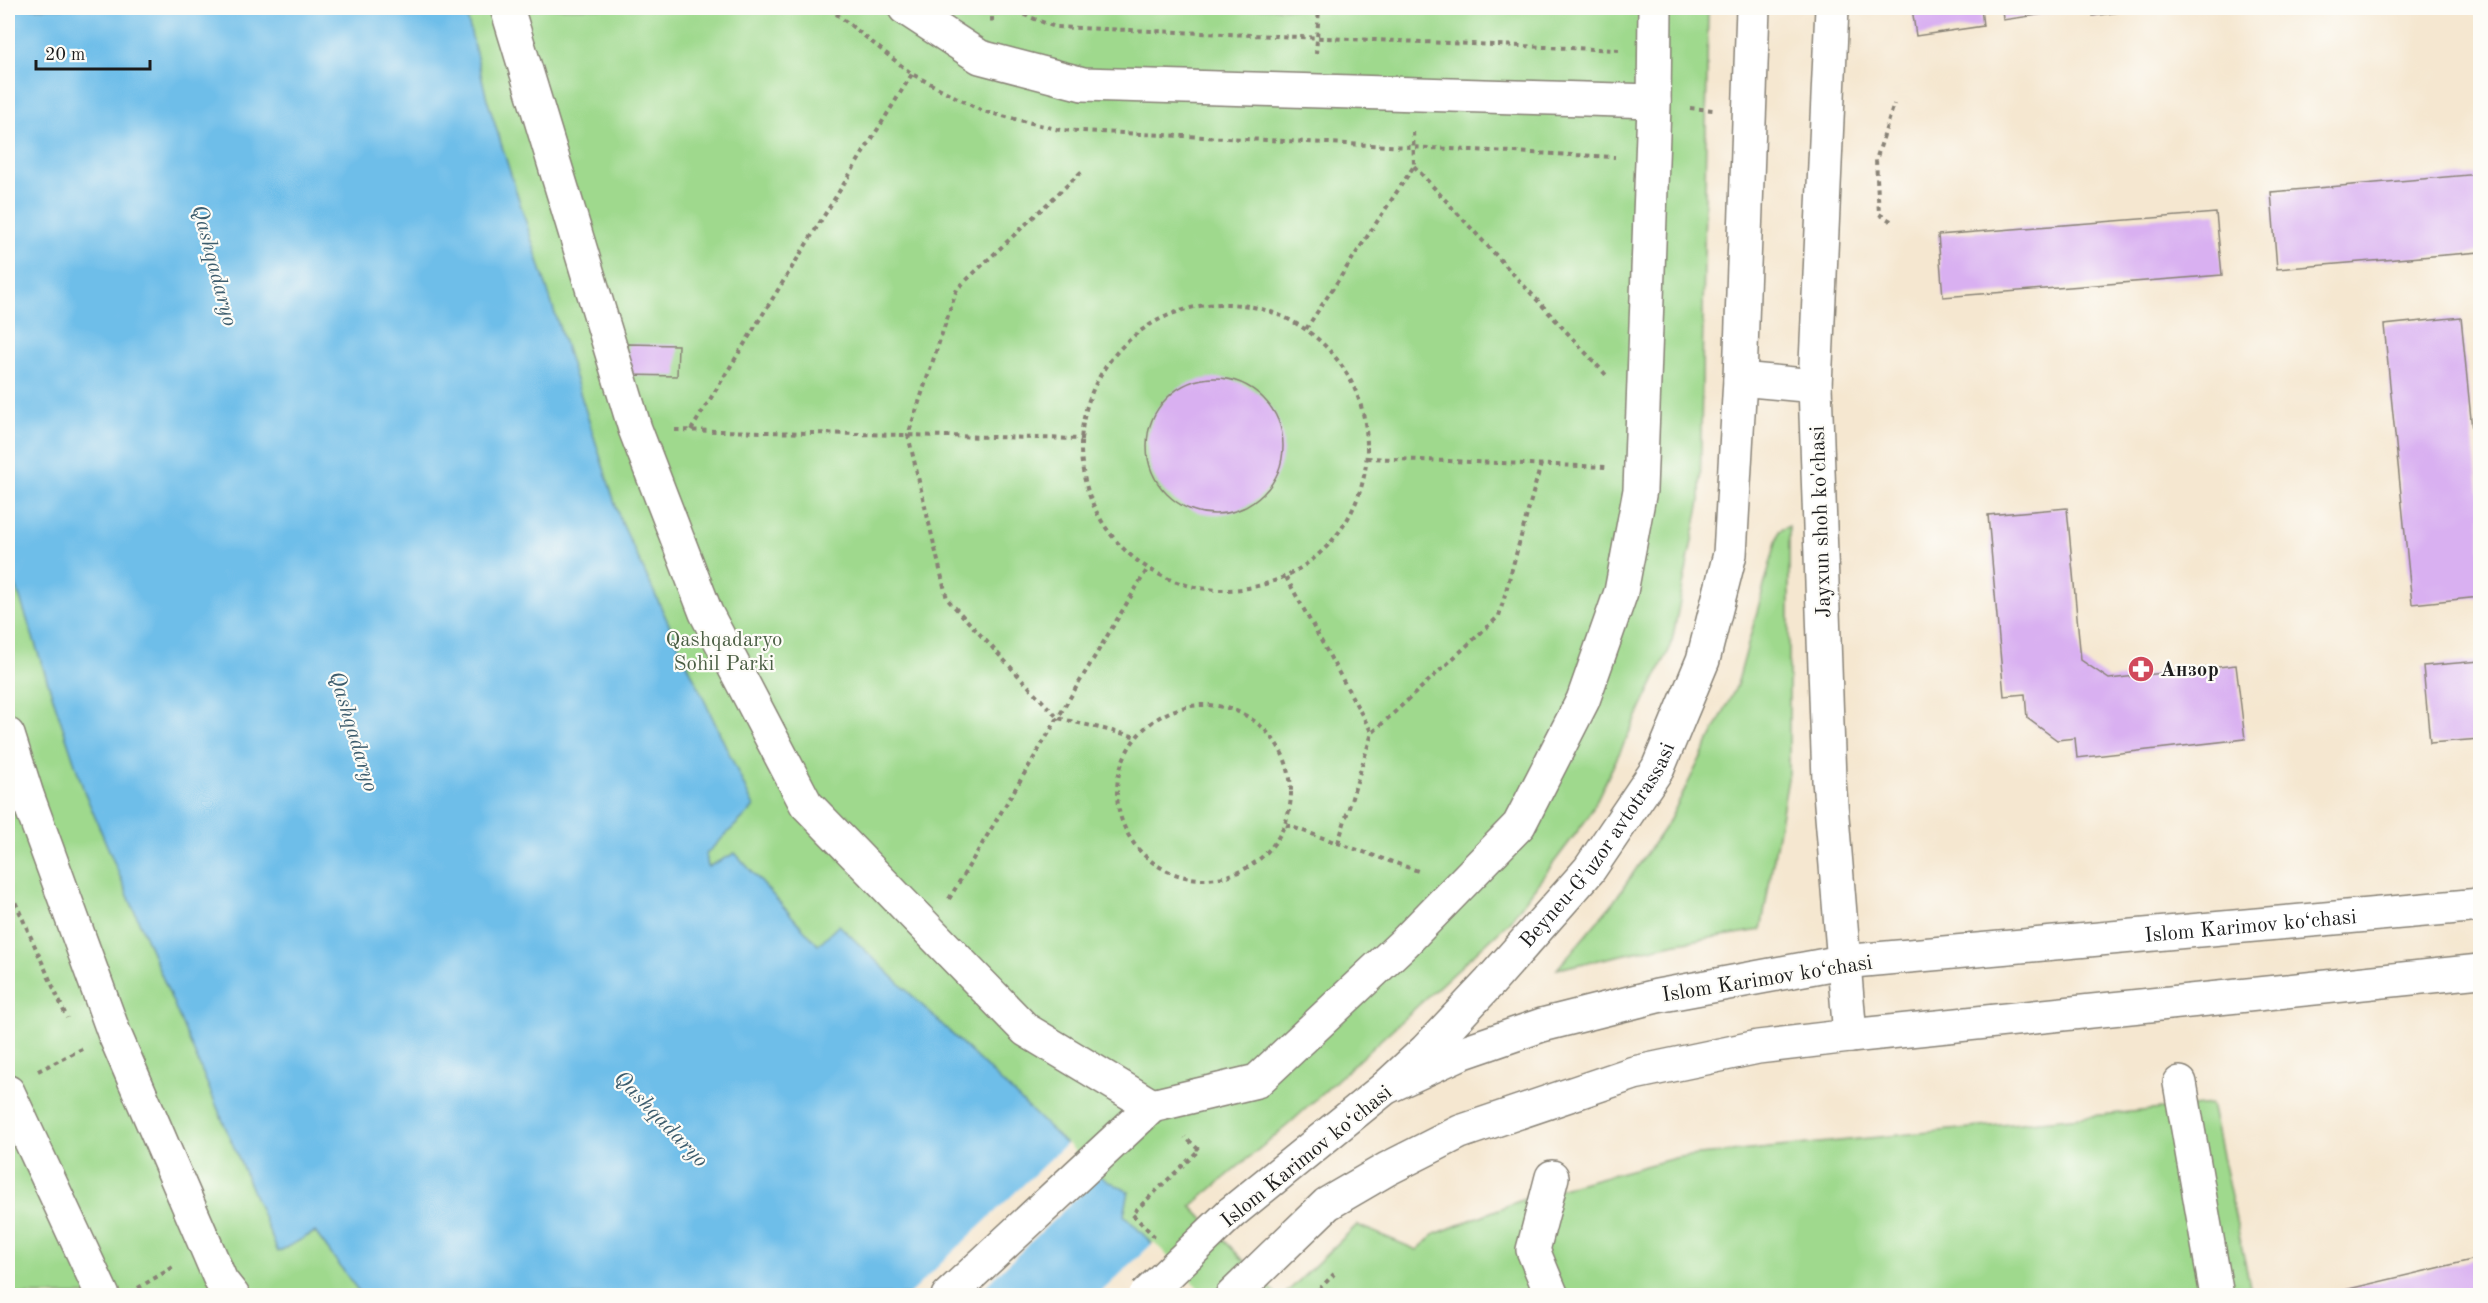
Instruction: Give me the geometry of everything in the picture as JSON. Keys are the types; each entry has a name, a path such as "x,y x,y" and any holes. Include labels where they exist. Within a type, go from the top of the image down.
{"main road":[{"path":"507,8 635,429 706,614 806,804 1026,1030 1152,1106"},
{"path":"905,8 980,57 1083,84 1654,101"},
{"path":"948,1296 1152,1106 1257,1081 1404,943 1519,825 1583,700 1621,592 1640,489 1654,101 1655,8"},
{"path":"1753,8 1740,379 1815,386"},
{"name":"Jayxun shoh ko'chasi","path":"1832,8 1815,386 1829,780 1842,962 1850,1036"},
{"name":"Beyneu-G'uzor avtotrassasi","path":"1384,1088 1426,1050 1490,982 1588,870 1658,768 1702,660 1730,554 1740,379"},
{"path":"8,735 27,795 114,1033 221,1281 233,1296"},
{"name":"Islom Karimov ko‘chasi","path":"1145,1296 1231,1213 1384,1088 1461,1053 1542,1025 1657,996 1842,962 2481,905"},
{"path":"1232,1296 1326,1204 1460,1131 1634,1073 1758,1047 2481,971"},
{"path":"2180,1083 2217,1296"},
{"path":"18,1084 119,1293"},
{"path":"1552,1177 1533,1250 1552,1296"}],"path":[{"path":"1007,8 1054,27 1654,51"},
{"path":"1313,91 1319,8"},
{"path":"690,431 912,74"},
{"path":"1306,329 1414,166 1413,94"},
{"path":"1891,220 1879,214 1876,160 1894,104"},
{"path":"1414,166 1642,414"},
{"path":"1081,172 957,289 908,435 947,599 1058,718 1137,737"},
{"path":"1221,303 1267,309 1306,329 1342,364 1362,406 1367,458 1359,500 1334,541 1297,572 1286,577 1252,589 1204,590 1158,576 1120,546 1093,506 1081,459 1084,412 1103,369 1134,335 1175,312 1221,303"},
{"path":"635,429 1083,439"},
{"path":"1367,458 1641,468"},
{"path":"1338,843 1372,733 1499,616 1541,464"},
{"path":"930,931 1148,568"},
{"path":"1286,577 1372,733"},
{"path":"1203,704 1231,709 1256,722 1276,742 1288,768 1292,797 1286,825 1271,850 1248,869 1221,879 1192,880 1163,870 1140,853 1124,828 1116,800 1119,770 1131,744 1137,737 1150,723 1175,709 1203,704"},
{"path":"1286,825 1460,885"},
{"path":"18,1084 114,1033"},
{"path":"1132,1214 1199,1150"},
{"path":"119,1293 207,1248"},
{"path":"1314,1296 1334,1274"}],"green space":[{"name":"Qashqadaryo Sohil Parki","path":"8,8 1708,8 1700,501 1671,646 1589,816 1509,922 1289,1124 1191,1206 1277,1295 8,1295"},
{"path":"1789,526 1789,773 1761,930 1677,943 1557,969 1612,904 1669,821 1737,685 1779,531"},
{"path":"2211,1104 2252,1295 1283,1296 1357,1225 1417,1250 1435,1234 1532,1196 1679,1157"}],"water":[{"name":"Qashqadaryo","path":"8,8 465,8 487,99 620,519 754,807 706,854 708,867 735,853 818,945 839,925 1099,1176 1129,1192 1124,1215 1203,1295 362,1296 315,1232 278,1252 84,791 8,562"}],"pier":[{"path":"1067,1143 1099,1176 975,1296 908,1295"},
{"path":"1154,1242 1206,1296 1098,1295"}],"building":[{"path":"1912,8 1981,8 1983,26 1916,36"},
{"path":"2002,8 2071,8 2071,10 2003,20"},
{"path":"2092,8 2140,8 2140,9 2093,16"},
{"path":"2480,174 2480,252 2277,269 2271,192"},
{"path":"2216,213 2222,275 1943,297 1938,235"},
{"path":"2461,317 2480,511 2480,597 2412,604 2384,325"},
{"path":"628,344 678,345 677,376 628,375"},
{"path":"1215,378 1241,383 1263,398 1278,420 1283,446 1278,472 1263,494 1241,509 1215,514 1189,509 1167,494 1152,472 1147,446 1152,420 1167,398 1189,383"},
{"path":"2067,508 2081,660 2109,679 2236,665 2245,739 2077,758 2075,738 2057,740 2027,718 2025,694 2004,696 1988,515"},
{"path":"2480,661 2480,739 2430,743 2423,666"},
{"path":"2480,1258 2480,1296 2323,1296 2323,1295"}],"place":[{"name":"Анзор","path":"2141,669"}]}
